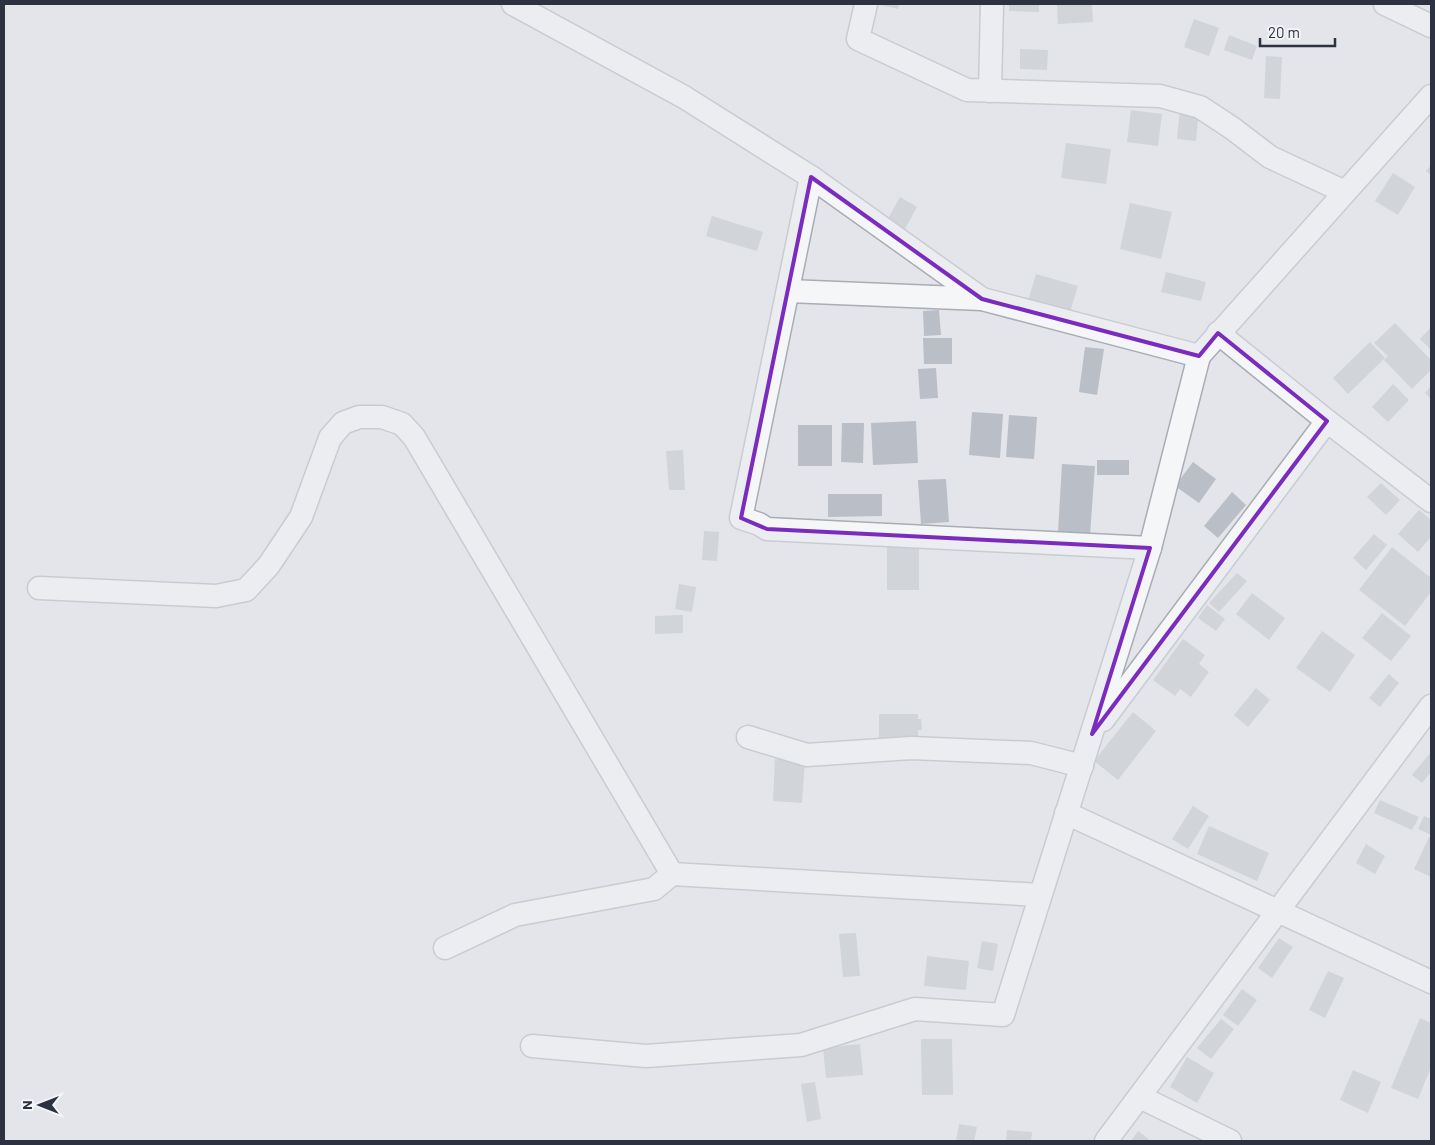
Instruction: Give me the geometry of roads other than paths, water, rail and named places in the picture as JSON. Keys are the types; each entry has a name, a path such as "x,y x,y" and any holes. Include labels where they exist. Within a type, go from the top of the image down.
{"street":[{"path":"513,4 684,97 811,177 982,299"},
{"path":"866,4 858,39 967,90 1160,96 1200,107 1232,128 1270,157 1345,192"},
{"path":"990,91 992,4"},
{"path":"1384,4 1431,26"},
{"path":"532,1046 646,1056 801,1045 916,1008 1003,1015 1150,548 1198,356 1431,96"},
{"path":"811,177 741,518 767,529 1150,548"},
{"path":"788,291 982,299 1198,356"},
{"path":"1218,333 1431,501"},
{"path":"39,588 216,596 246,590 269,565 301,517 330,438 343,422 359,417 382,417 402,424 414,437 672,874"},
{"path":"1092,734 1327,420"},
{"path":"1106,1141 1431,706"},
{"path":"748,737 807,754 911,748 1031,752 1082,766"},
{"path":"1066,813 1431,982"},
{"path":"445,948 516,915 654,889 672,874 1040,895"},
{"path":"1140,1097 1230,1141"}]}
